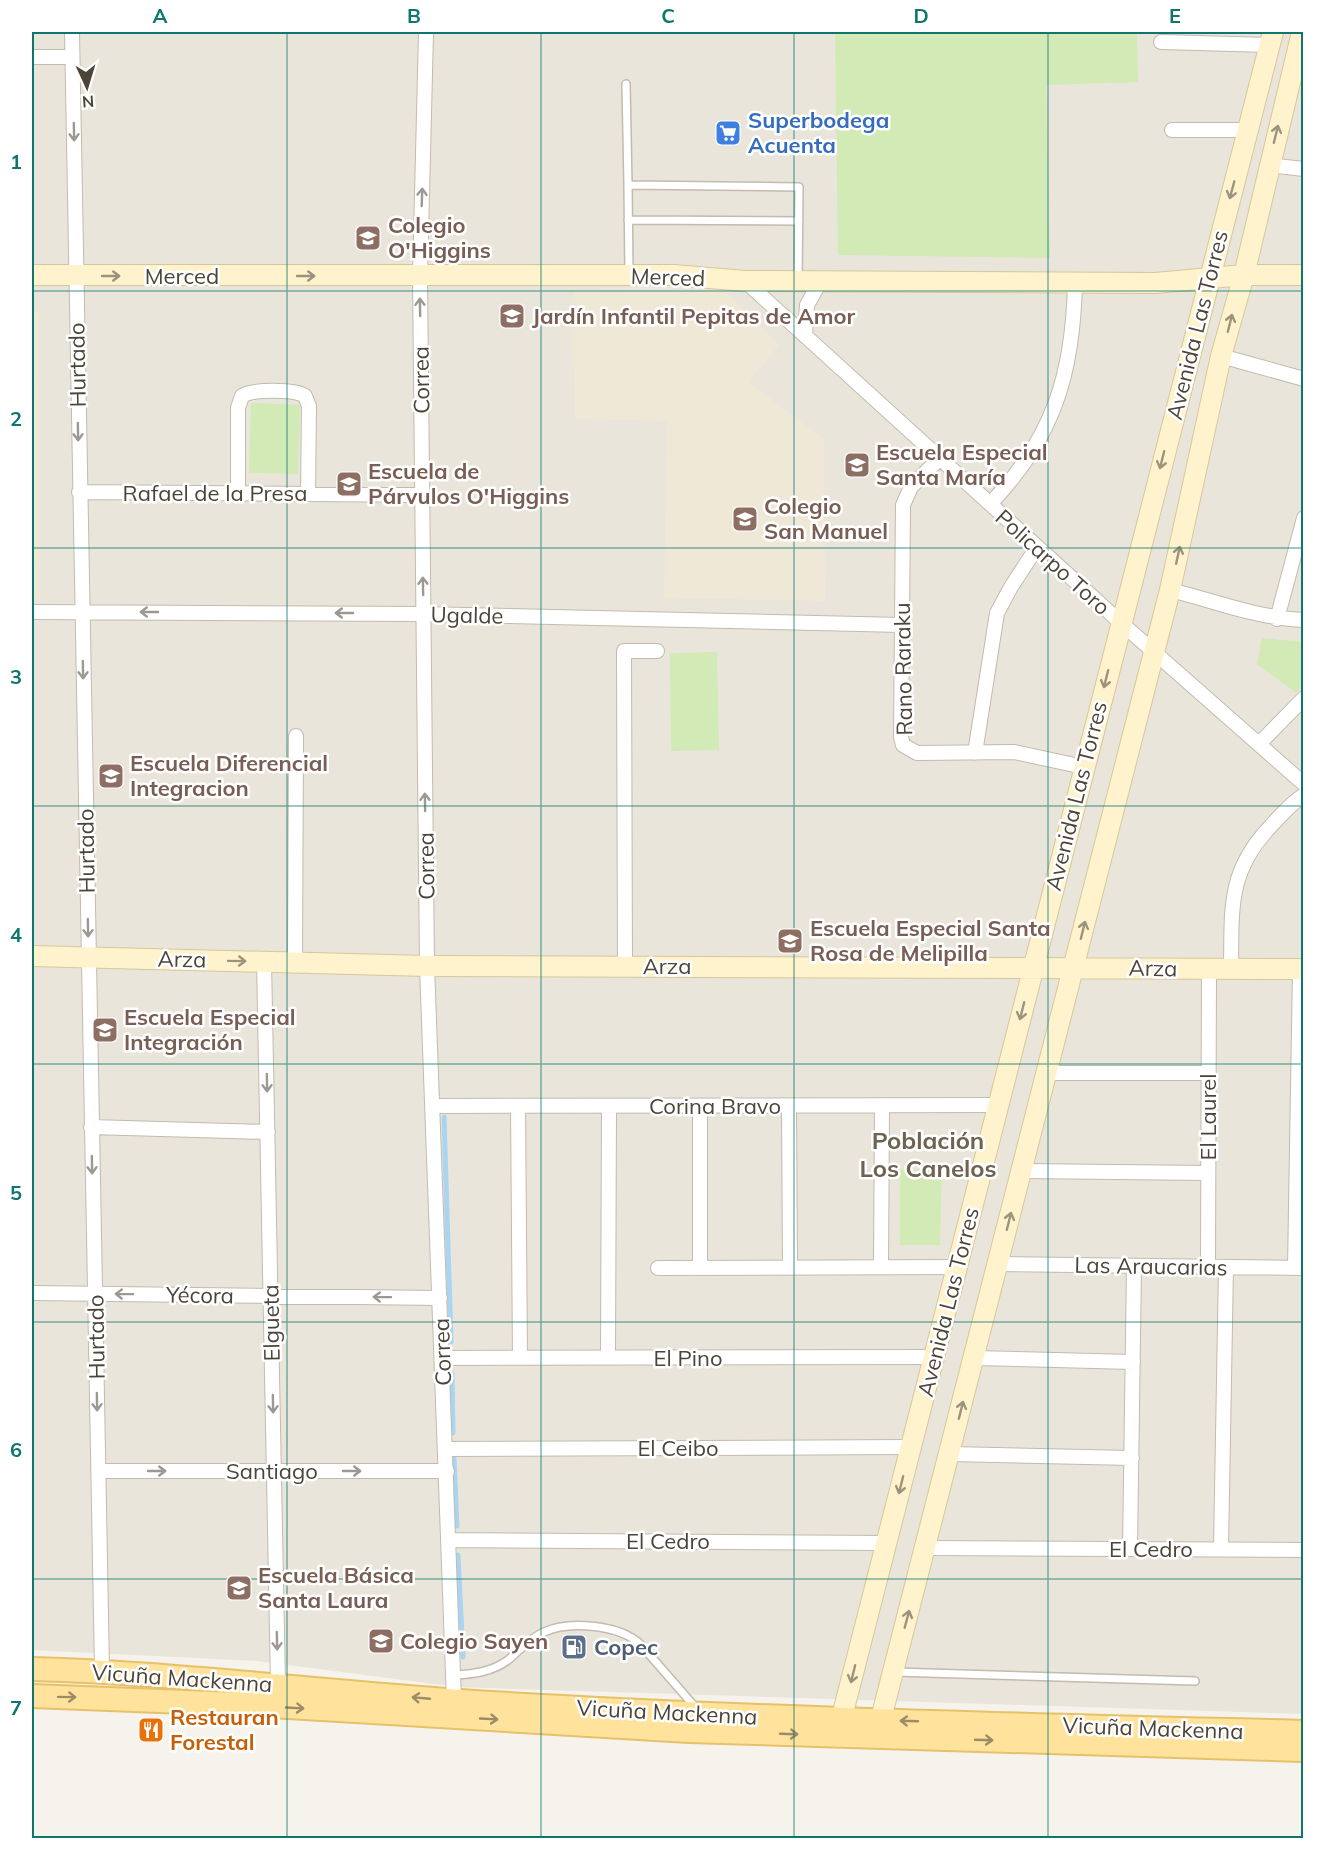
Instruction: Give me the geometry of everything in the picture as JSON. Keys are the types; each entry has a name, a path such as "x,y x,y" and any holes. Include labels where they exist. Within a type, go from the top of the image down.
{"main road":[{"name":"Avenida Las Torres","path":"878,1728 1170,590 1221,356 1244,275 1268,165 1302,32"},
{"name":"Avenida Las Torres","path":"840,1727 1120,622 1271,38"},
{"name":"Merced","path":"32,275 705,276 745,281 1075,283 1155,283 1244,275 1304,275"},
{"name":"Arza","path":"32,956 427,966 1302,969"},
{"name":"Vicuña Mackenna","path":"32,1670 102,1671 278,1684 454,1701 701,1715 840,1727"},
{"name":"Vicuña Mackenna","path":"32,1696 225,1704 689,1731 840,1727 1304,1732"},
{"name":"Vicuña Mackenna","path":"878,1728 1304,1750"}],"street":[{"name":"Hurtado","path":"72,32 102,1671"},
{"name":"Correa","path":"426,32 420,277 427,966 455,1675 454,1701"},
{"path":"1161,42 1271,38"},
{"path":"32,57 72,57"},
{"path":"1172,130 1247,130"},
{"path":"1268,165 1304,169"},
{"name":"Policarpo Toro","path":"745,281 1120,622 1304,784"},
{"path":"806,336 807,305 820,282"},
{"path":"990,504 1032,451 1055,407 1071,351 1075,283"},
{"path":"1221,356 1304,379"},
{"path":"238,494 238,408 242,396 252,391 296,392 305,396 309,406 308,494"},
{"name":"Rano Raraku","path":"940,458 911,487 904,498 901,737 903,745 917,753 1023,753 1084,767"},
{"name":"Rafael de la Presa","path":"80,492 422,495"},
{"path":"1277,619 1304,518"},
{"path":"975,753 998,613 1011,587 1037,547"},
{"path":"1170,590 1277,619 1304,620"},
{"name":"Ugalde","path":"32,612 423,614 902,625"},
{"path":"626,966 624,651 657,651"},
{"path":"1259,744 1304,698"},
{"path":"295,962 296,736"},
{"path":"1231,968 1232,908 1238,874 1256,842 1294,802 1304,795"},
{"name":"Elgueta","path":"264,961 278,1684"},
{"name":"El Laurel","path":"1208,1267 1209,968"},
{"path":"1299,1268 1302,969"},
{"path":"1047,1073 1208,1073"},
{"name":"Corina Bravo","path":"433,1106 998,1106"},
{"path":"518,1106 519,1358"},
{"path":"608,1358 609,1106"},
{"path":"700,1106 700,1268"},
{"path":"789,1106 790,1268"},
{"path":"881,1267 882,1106"},
{"path":"92,1127 268,1132"},
{"path":"1022,1171 1208,1173"},
{"name":"Las Araucarias","path":"998,1264 1299,1268"},
{"path":"1130,1549 1134,1266"},
{"path":"658,1268 957,1267"},
{"path":"1221,1549 1226,1267"},
{"name":"Yécora","path":"32,1293 440,1298"},
{"name":"El Pino","path":"442,1358 934,1357"},
{"path":"974,1358 1133,1362"},
{"name":"El Ceibo","path":"446,1449 911,1447"},
{"path":"950,1454 1132,1458"},
{"name":"Santiago","path":"98,1471 447,1471"},
{"name":"El Cedro","path":"450,1540 886,1542"},
{"name":"El Cedro","path":"926,1548 1304,1550"}],"lane":[{"path":"626,84 629,276"},
{"path":"628,185 800,187 798,282"},
{"path":"628,220 799,222"},
{"path":"455,1675 496,1668 535,1637 554,1628 610,1629 631,1636 641,1645 701,1715"},
{"path":"893,1672 1195,1681"}],"shaded area":[{"path":"32,32 1303,32 1303,1714 457,1687 257,1661 32,1650"},
{"name":"Colegio San Manuel","path":"714,290 730,295 779,345 749,382 824,440 825,601 664,598 667,421 575,419 573,292"},
{"path":"32,312 39,312 40,600 32,600"}],"green space":[{"path":"835,32 1137,32 1138,82 1046,85 1050,258 838,255"},
{"path":"251,403 300,405 298,474 249,473"},
{"path":"1262,638 1303,642 1303,684 1296,693 1257,664"},
{"path":"717,652 719,750 671,751 670,653"},
{"path":"942,1169 940,1245 900,1245 900,1170"}],"waterway":[{"path":"444,1117 451,1342"},
{"path":"452,1374 453,1433"},
{"path":"454,1458 457,1526"},
{"path":"458,1555 463,1657"}],"place":[{"name":"Superbodega Acuenta","path":"728,133"},
{"name":"Colegio O'Higgins","path":"368,238"},
{"name":"Jardín Infantil Pepitas de Amor","path":"512,316"},
{"name":"Escuela Especial Santa María","path":"857,465"},
{"name":"Escuela de Párvulos O'Higgins","path":"349,484"},
{"name":"Colegio San Manuel","path":"745,519"},
{"name":"Escuela Diferencial Integracion","path":"111,776"},
{"name":"Escuela Especial Santa Rosa de Melipilla","path":"790,941"},
{"name":"Escuela Especial Integración","path":"105,1030"},
{"name":"Escuela Básica Santa Laura","path":"239,1588"},
{"name":"Colegio Sayen","path":"381,1641"},
{"name":"Copec","path":"574,1647"},
{"name":"Restauran Forestal","path":"151,1730"}],"district":[{"name":"Población Los Canelos","path":"928,1154"}]}
